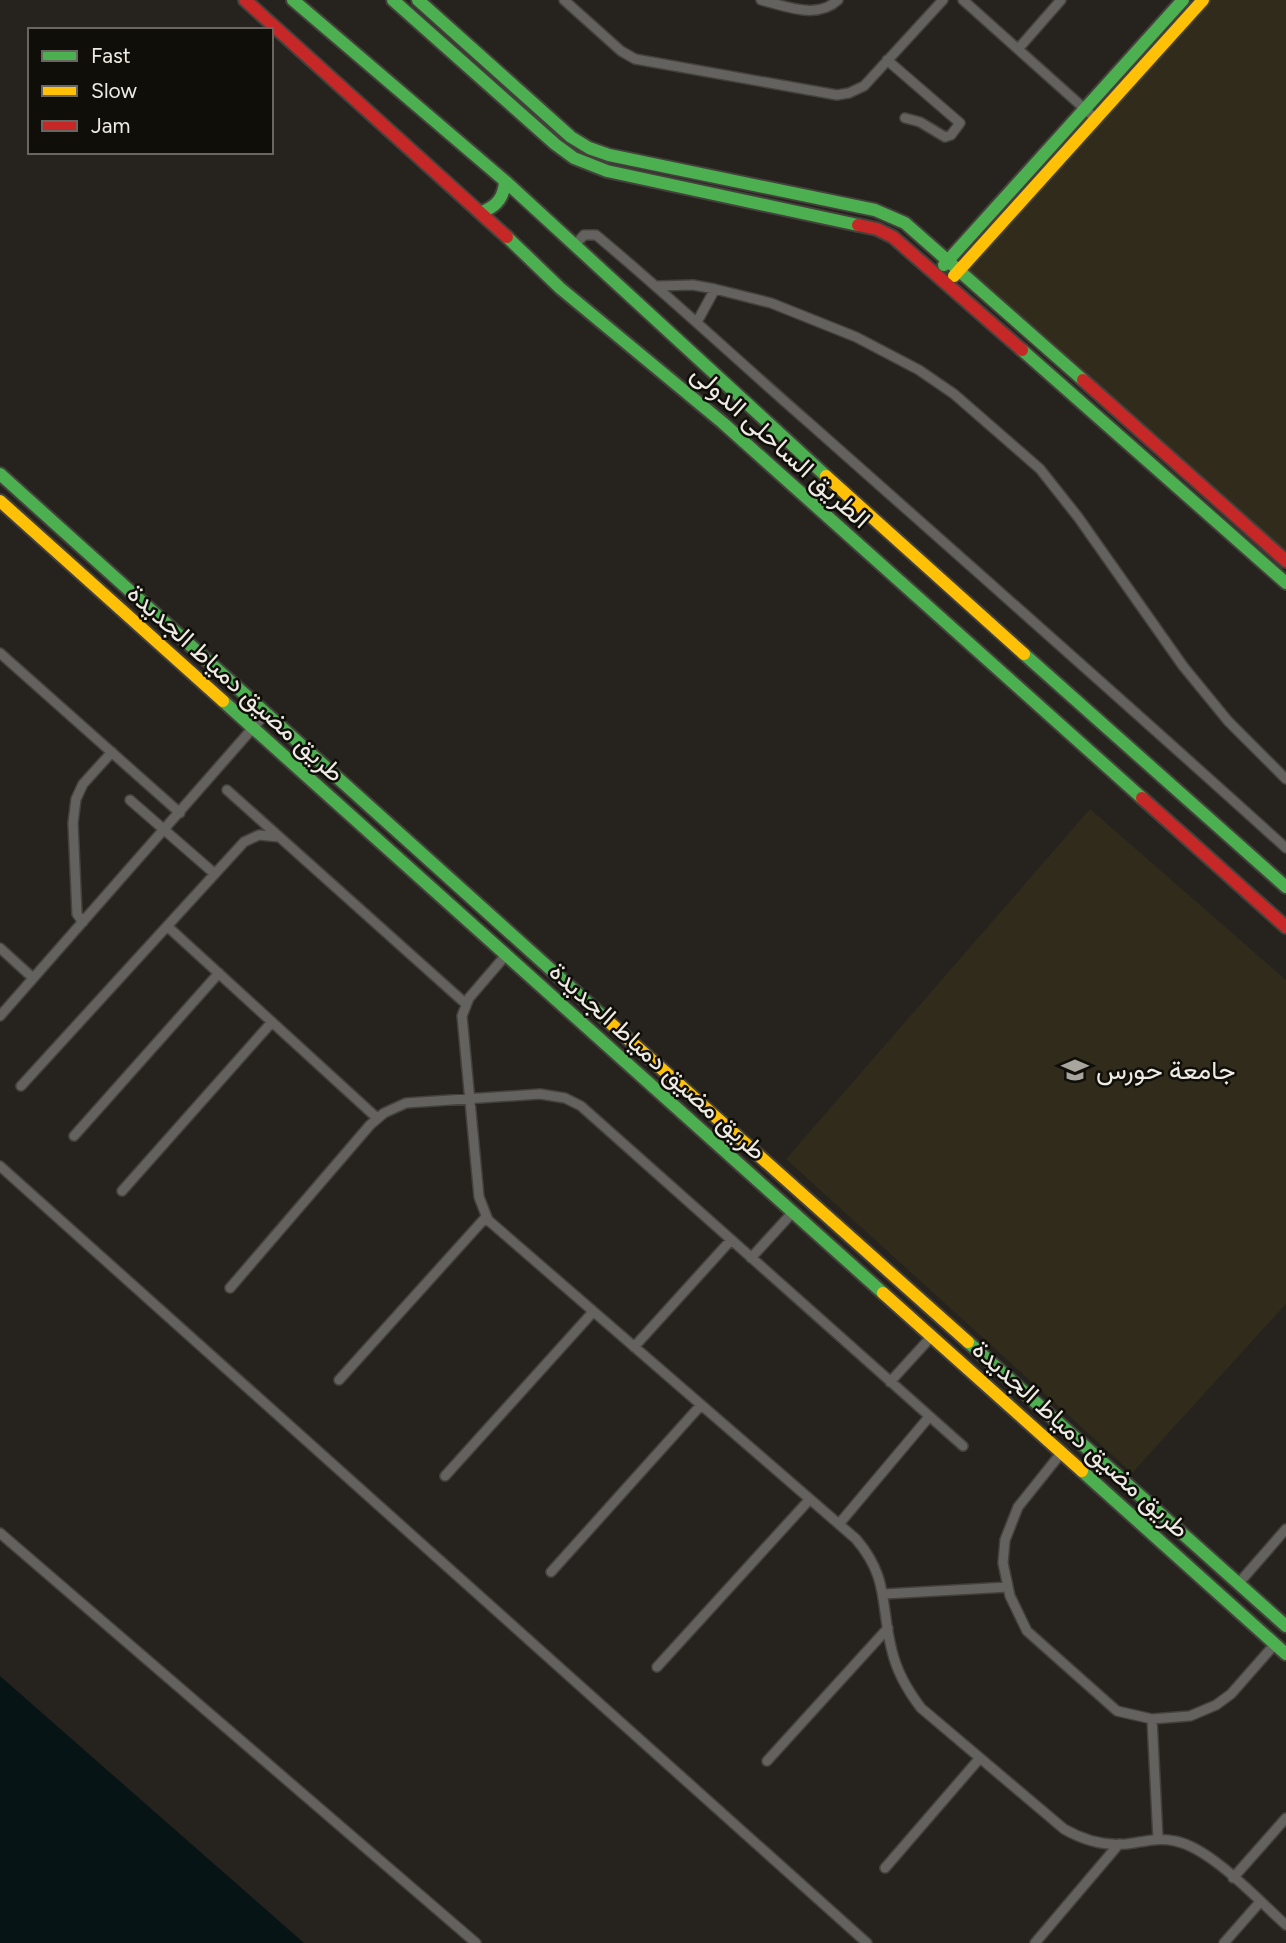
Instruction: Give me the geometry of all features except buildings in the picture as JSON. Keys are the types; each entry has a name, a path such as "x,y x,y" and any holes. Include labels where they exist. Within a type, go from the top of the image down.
{"main road":[{"name":"الطريق الساحلى الدولى","path":"246,0 581,306 744,441 1286,927"},
{"name":"الطريق الساحلى الدولى","path":"293,0 505,181 894,538 1286,887"},
{"path":"393,0 555,144 584,164 877,229 901,243 1285,581"},
{"path":"418,0 561,128 589,148 609,155 883,213 905,223 1285,556 1271,569"},
{"path":"936,274 1183,0"},
{"path":"947,284 1203,0"},
{"path":"481,212 494,207 499,201 503,195 505,181"},
{"name":"طريق مضيق دمياط الجديدة","path":"0,474 1286,1626"},
{"name":"طريق مضيق دمياط الجديدة","path":"0,501 1286,1654"},
{"path":"568,1012 580,996"},
{"path":"1124,1508 1136,1492"}],"street":[{"path":"564,0 621,51 646,62 837,95 864,86 943,0"},
{"path":"761,0 812,11 825,9 838,0"},
{"path":"963,0 1096,119"},
{"path":"1018,49 1061,0"},
{"path":"887,60 960,122 951,135 946,137 920,122 905,118"},
{"path":"575,245 584,235 596,235 658,286 814,428 1059,642 1286,848"},
{"path":"658,286 693,285 771,303 856,337 919,370 964,402 1040,469 1078,517 1183,666 1228,721 1286,779"},
{"path":"697,321 715,289"},
{"path":"0,653 180,813"},
{"path":"0,1016 266,713"},
{"path":"83,922 76,914 74,807 83,784 112,752"},
{"path":"226,790 466,1004"},
{"path":"130,800 215,874"},
{"path":"20,1086 249,839 265,835 279,837"},
{"path":"167,926 377,1118"},
{"path":"0,948 33,978"},
{"path":"506,955 466,1004 462,1022 479,1197 486,1217 856,1539 872,1559 884,1594 896,1665 922,1708 1064,1829 1090,1840 1119,1844 1158,1839 1177,1841 1195,1848 1286,1925"},
{"path":"74,1136 219,973"},
{"path":"122,1191 272,1022"},
{"path":"230,1288 377,1118 406,1103 540,1094 557,1096 573,1102 590,1114 963,1446"},
{"path":"0,1166 867,1943"},
{"path":"751,1258 793,1212"},
{"path":"340,1380 486,1217"},
{"path":"634,1347 731,1240"},
{"path":"445,1476 593,1311"},
{"path":"890,1382 932,1336"},
{"path":"551,1572 701,1405"},
{"path":"839,1524 929,1417"},
{"path":"1062,1452 1012,1518 1003,1552 1013,1605 1027,1631 1117,1711 1152,1719 1189,1716 1216,1705 1231,1694 1275,1644"},
{"path":"657,1667 810,1499"},
{"path":"1238,1584 1286,1529"},
{"path":"0,1533 476,1943"},
{"path":"884,1594 1008,1587"},
{"path":"767,1761 888,1628"},
{"path":"1152,1719 1158,1839"},
{"path":"885,1868 980,1758"},
{"path":"1233,1878 1286,1818"},
{"path":"1035,1943 1119,1844"},
{"path":"1224,1943 1260,1902"}],"shaded area":[{"path":"1193,0 1286,0 1286,565 1282,569 948,270"},
{"name":"جامعة حورس","path":"1090,809 1286,980 1286,1304 1132,1473 786,1159"},
{"path":"0,1676 304,1943 0,1943"}],"traffic: fast":[{"path":"293,0 505,181 826,476"},
{"path":"393,0 574,158 607,171 858,225"},
{"path":"418,0 571,137 589,148 609,155 875,210 905,223 1083,380"},
{"path":"944,265 1183,0"},
{"path":"481,212 499,201 505,181"},
{"path":"507,237 560,288 723,423 1142,798"},
{"path":"1022,350 1286,583"},
{"path":"0,474 608,1021"},
{"path":"1024,654 1286,887"},
{"path":"223,701 883,1293"},
{"path":"968,1342 1286,1626"},
{"path":"1082,1471 1286,1654"}],"traffic: slow":[{"path":"954,276 1203,0"},
{"path":"826,476 1024,654"},
{"path":"0,501 223,701"},
{"path":"608,1021 968,1342"},
{"path":"883,1293 1082,1471"}],"traffic: jam":[{"path":"245,0 507,237"},
{"path":"858,225 877,229 893,237 1022,350"},
{"path":"1083,380 1286,561"},
{"path":"1142,798 1286,927"}],"place":[{"name":"جامعة حورس","path":"1075,1070"}]}
